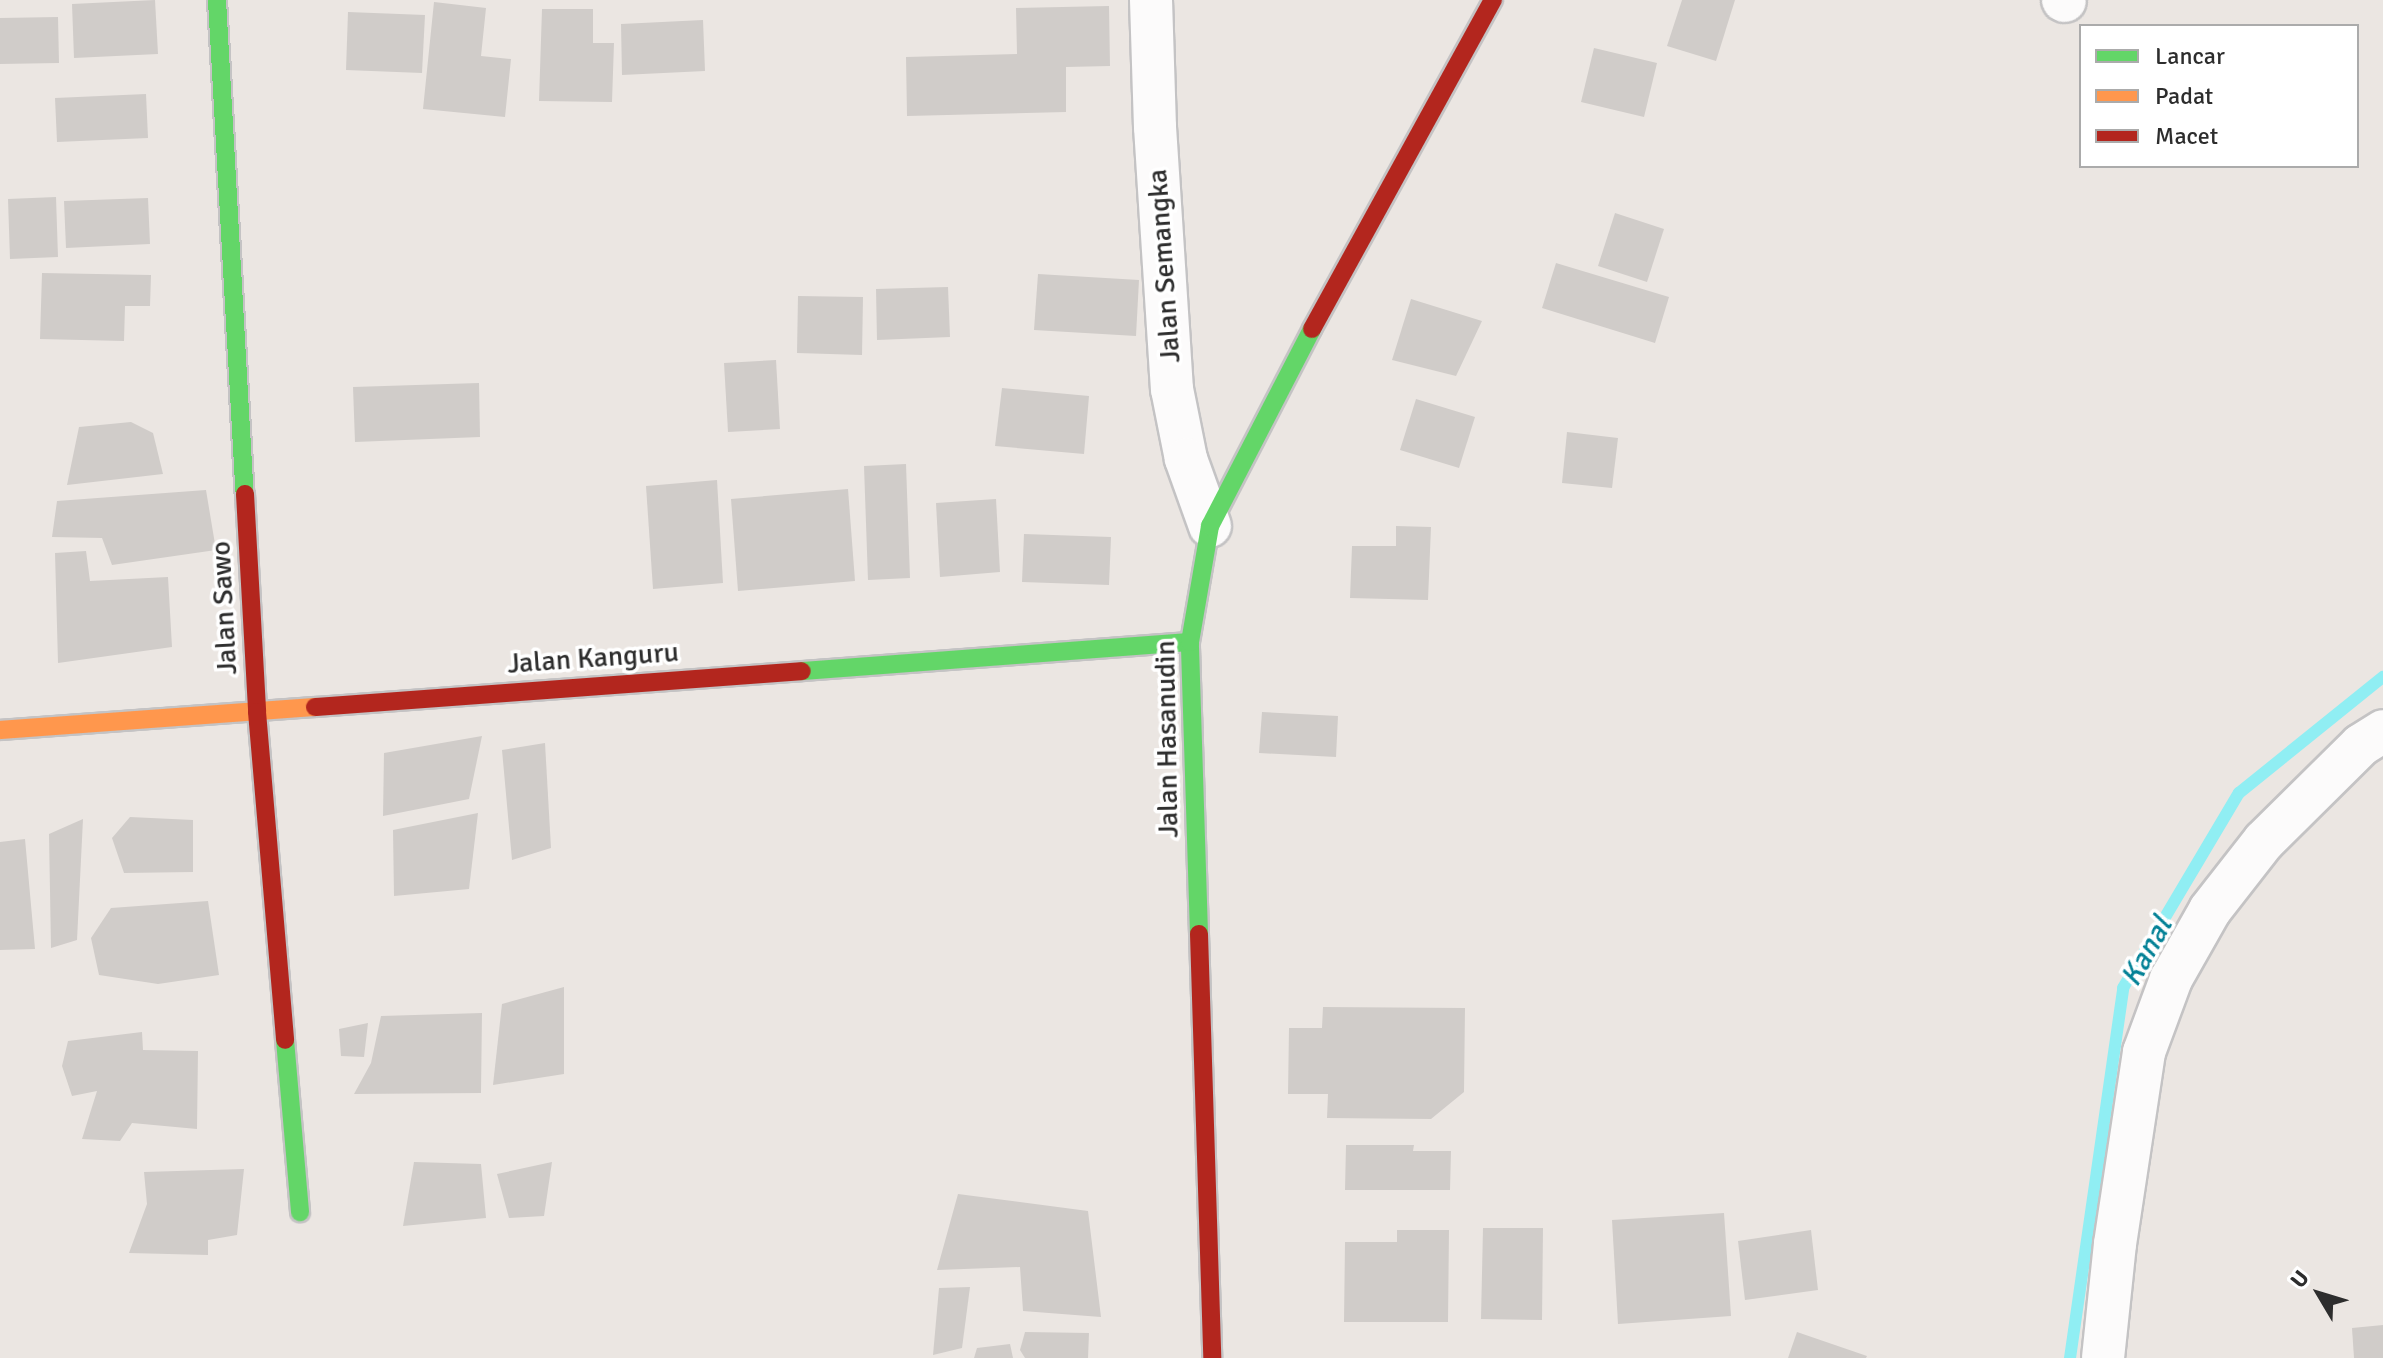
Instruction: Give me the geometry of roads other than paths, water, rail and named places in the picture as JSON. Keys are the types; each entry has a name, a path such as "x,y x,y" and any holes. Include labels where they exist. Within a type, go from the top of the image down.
{"street":[{"name":"Jalan Sawo","path":"217,0 257,712 300,1212"},
{"name":"Jalan Semangka","path":"1151,0 1155,127 1172,389 1186,459 1210,526"},
{"name":"Jalan Hasanudin","path":"1212,1358 1190,642 1210,526 1297,356 1493,0"},
{"name":"Jalan Kanguru","path":"0,730 1190,642"},
{"path":"2103,1358 2115,1244 2144,1052 2171,979 2210,910 2264,841 2361,745 2383,731"}],"waterway":[{"name":"Kanal","path":"2070,1358 2123,988 2239,793 2383,677"}]}
